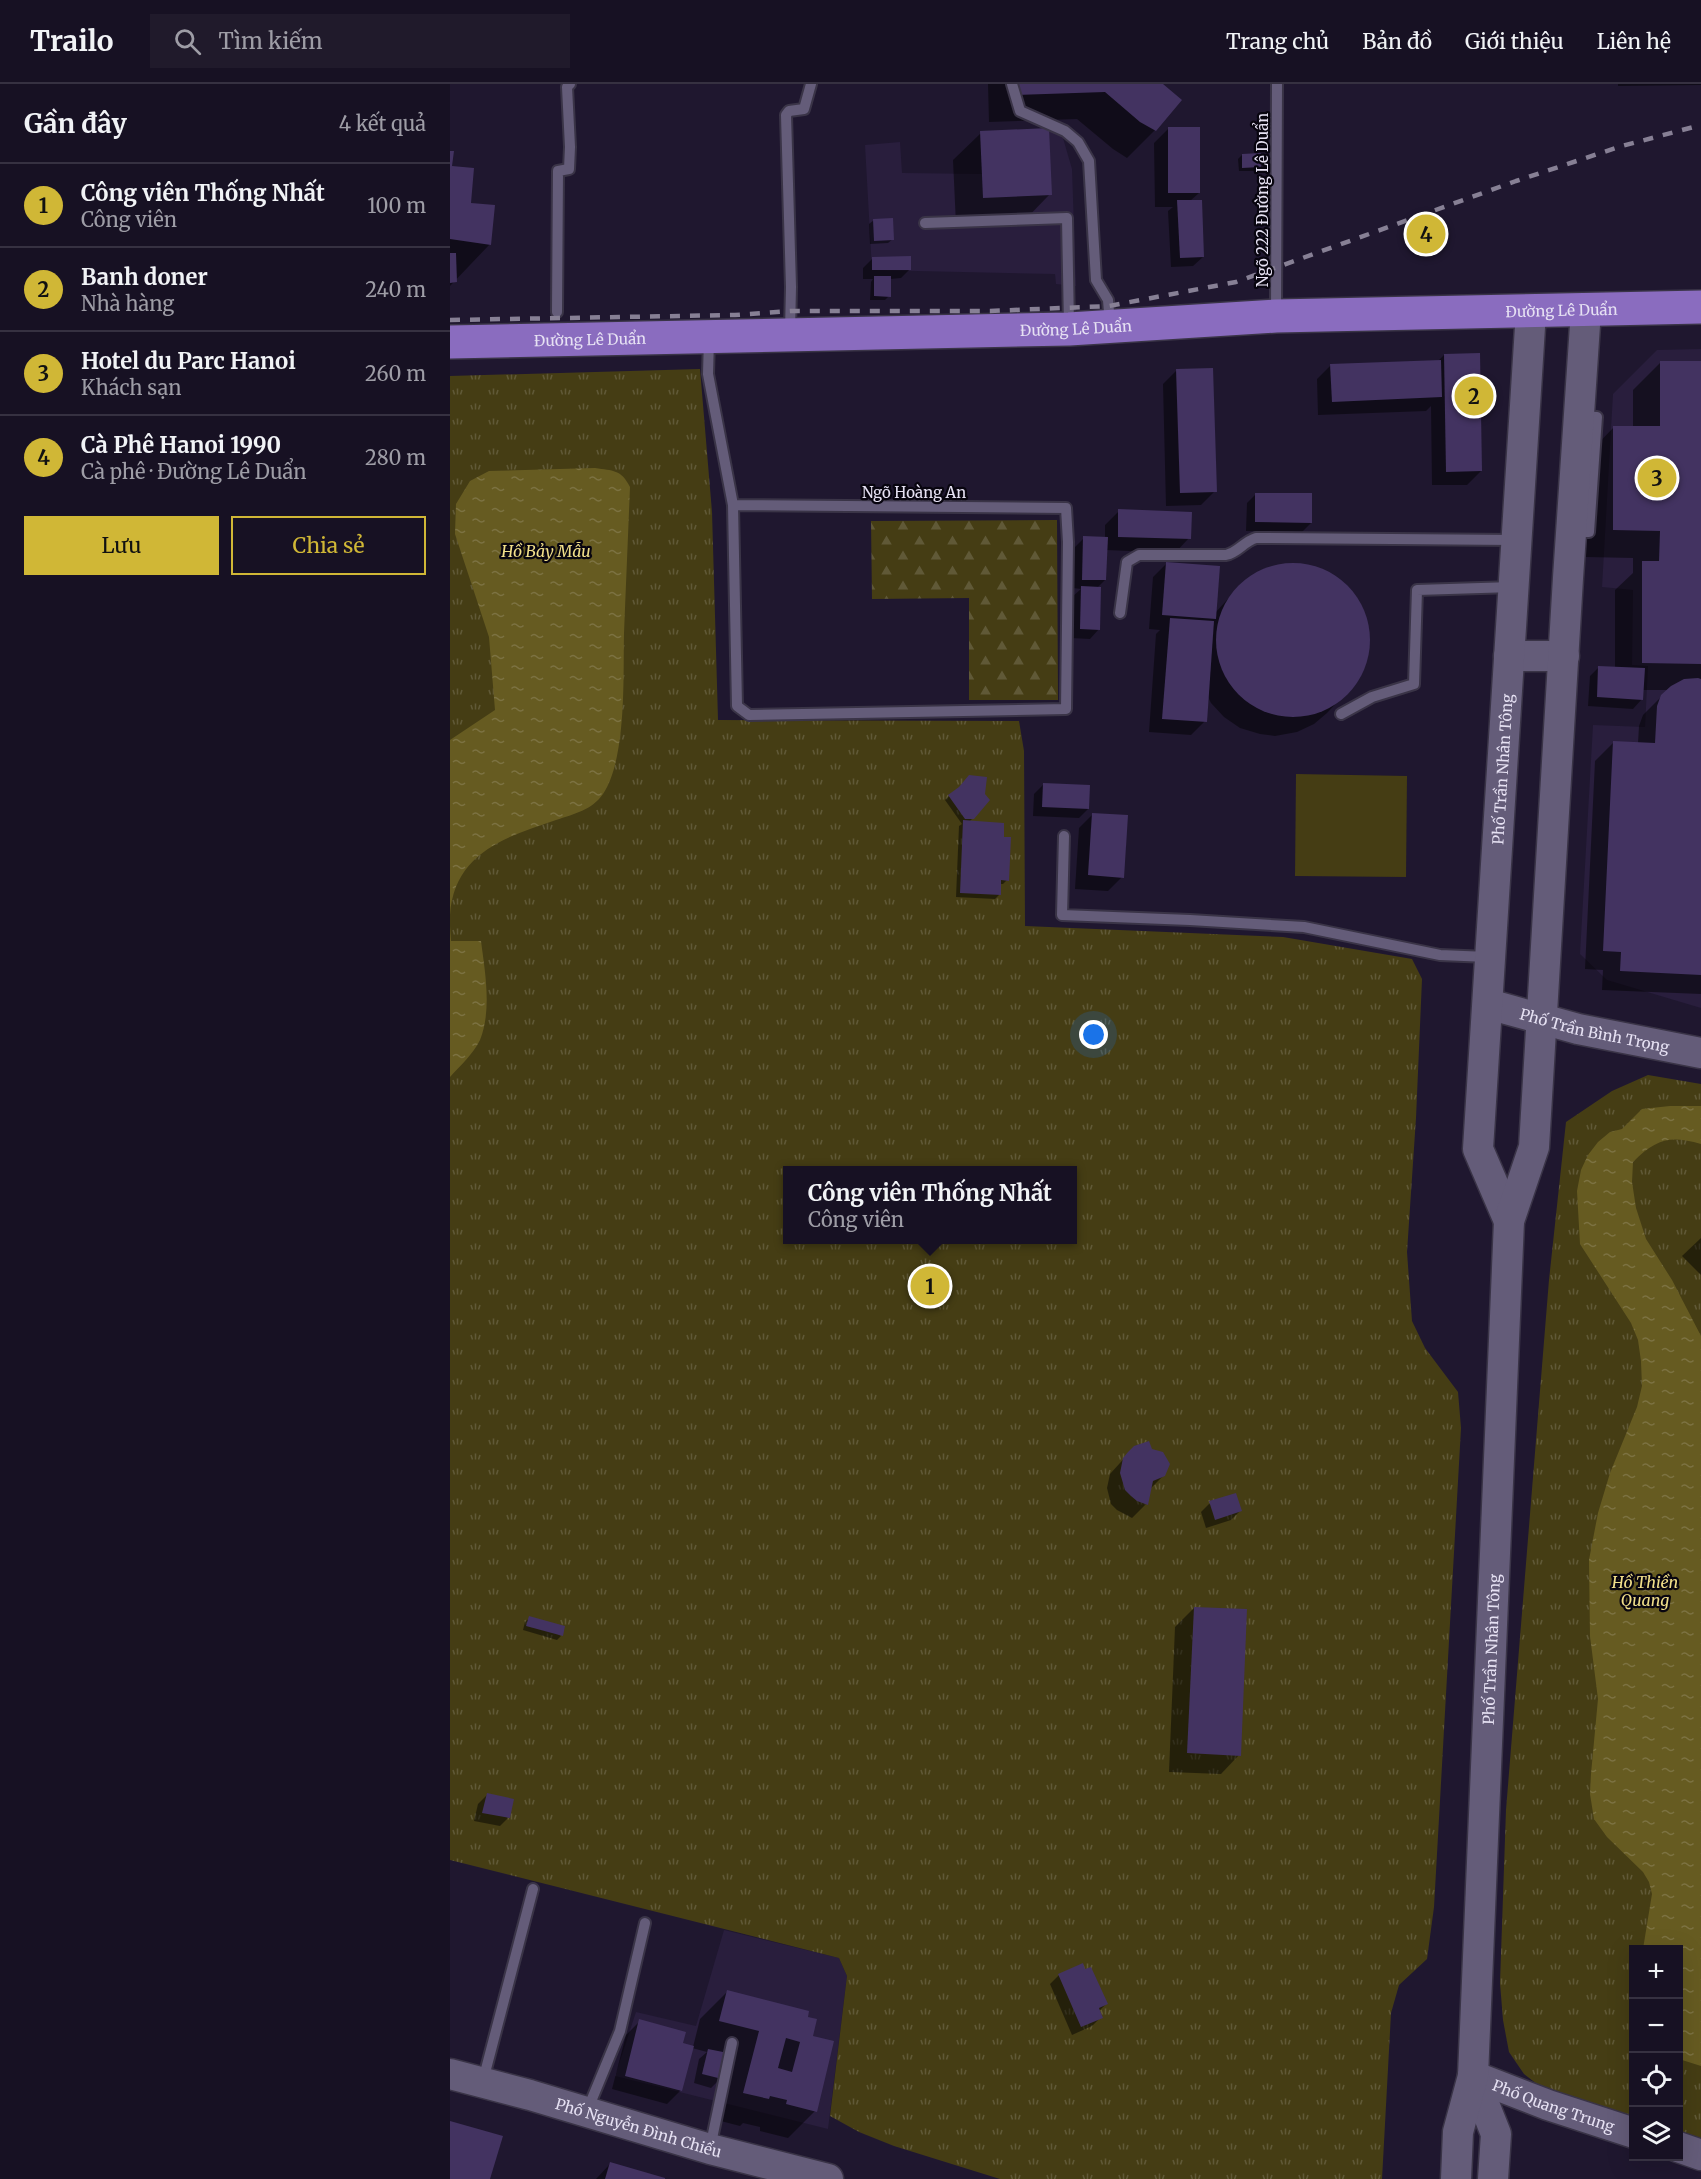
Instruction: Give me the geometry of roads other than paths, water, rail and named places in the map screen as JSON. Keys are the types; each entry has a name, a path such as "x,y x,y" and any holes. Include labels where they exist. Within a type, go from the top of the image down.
{"main road":[{"name":"Đường Lê Duẩn","path":"450,342 1110,328 1276,316 1701,307"}],"street":[{"name":"Phố Trần Nhân Tông","path":"1456,2179 1458,2132 1473,2076 1509,1221 1534,1147 1586,310"},
{"name":"Phố Trần Nhân Tông","path":"1509,1221 1478,1149 1531,311"},
{"path":"1509,656 1564,656"},
{"name":"Phố Trần Bình Trọng","path":"1488,1004 1578,1029 1701,1053"},
{"name":"Phố Nguyễn Đình Chiểu","path":"450,2074 486,2082 710,2149 828,2179"},
{"name":"Phố Trần Nhân Tông","path":"1473,2076 1496,2134 1493,2179"},
{"name":"Phố Quang Trung","path":"1473,2076 1548,2105 1629,2131"},
{"path":"1683,2149 1701,2155"}],"lane":[{"path":"557,312 558,171 569,169 570,136 567,87 570,84"},
{"path":"790,336 791,287 786,115 789,111 804,110 811,84"},
{"path":"1011,84 1020,111 1065,131 1078,142 1089,161 1096,279 1108,300 1110,328"},
{"name":"Ngõ 222 Đường Lê Duẩn","path":"1276,316 1277,84"},
{"path":"925,223 1067,218 1069,329"},
{"path":"709,337 708,374 733,506"},
{"name":"Ngõ Hoàng An","path":"733,506 1066,508 1068,542 1066,709 749,715 737,706 733,506"},
{"path":"1120,613 1127,562 1139,555 1226,555 1236,552 1244,542 1256,538 1515,540"},
{"path":"1341,714 1372,697 1414,684 1417,590 1513,587"},
{"path":"1065,836 1062,915 1304,927 1440,955 1491,957"},
{"path":"486,2082 486,2069 533,1889"},
{"path":"587,2112 620,2031 645,1923"},
{"path":"710,2149 732,2043"}],"water":[{"name":"Hồ Bảy Mẫu","path":"595,468 620,474 630,487 622,716 620,739 611,779 603,794 588,808 518,833 485,851 461,876 454,894 450,915 450,740 495,710 489,637 455,534 456,504 470,481 489,471"},
{"path":"450,926 451,941 481,941 487,1004 480,1040 450,1077"},
{"name":"Hồ Thiền Quang","path":"1701,1106 1701,1144 1672,1140 1656,1144 1633,1162 1632,1182 1636,1208 1646,1239 1672,1280 1701,1336 1701,2066 1683,2060 1683,1945 1644,1945 1652,1894 1649,1882 1643,1872 1607,1837 1594,1819 1590,1794 1598,1699 1590,1636 1589,1560 1598,1513 1610,1473 1637,1407 1642,1386 1638,1340 1631,1323 1580,1244 1577,1191 1581,1170 1588,1155 1598,1142 1610,1132 1622,1129 1642,1109"}],"railway":[{"path":"450,320 735,315 791,311 990,311 1109,306 1236,282 1516,181 1622,146 1701,125"}],"place":[{"name":"Cà Phê Hanoi 1990","path":"1426,234"},
{"name":"Banh doner","path":"1474,396"},
{"name":"Hotel du Parc Hanoi","path":"1657,478"},
{"name":"Công viên Thống Nhất","path":"930,1286"}]}
